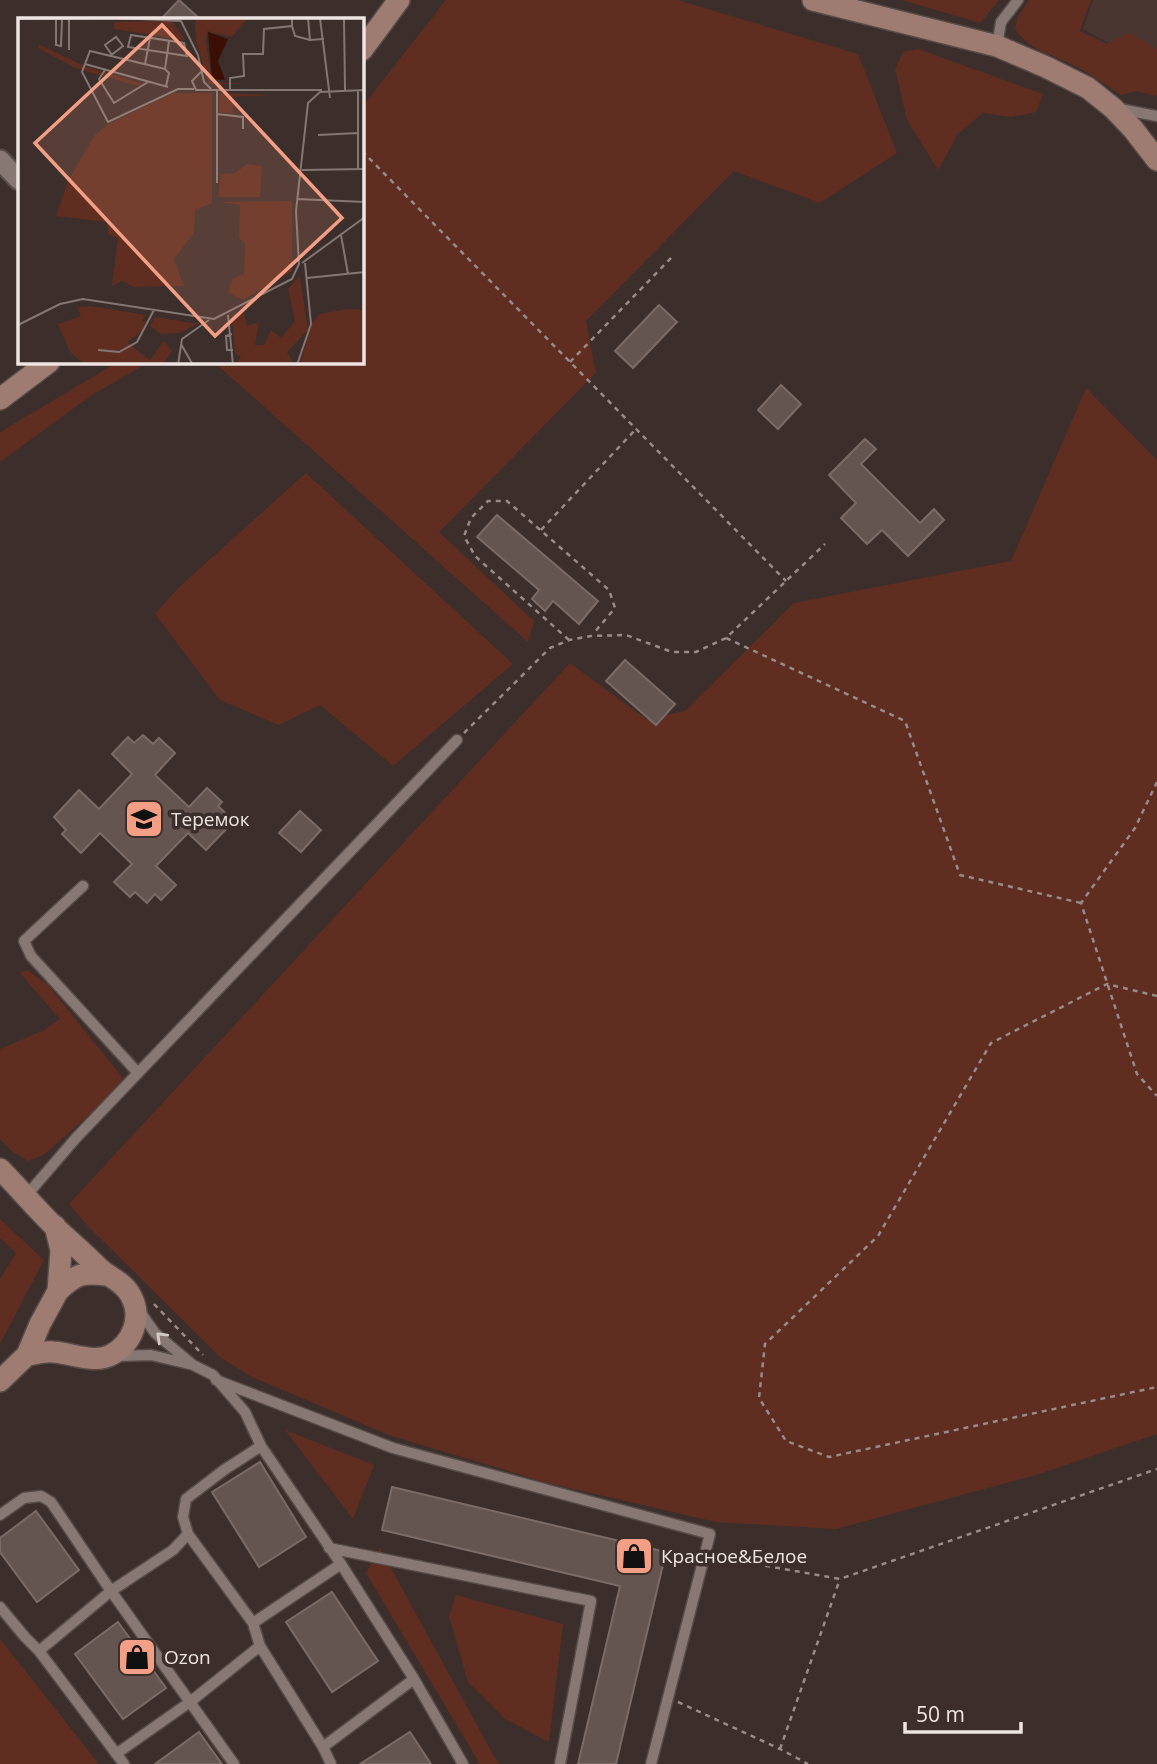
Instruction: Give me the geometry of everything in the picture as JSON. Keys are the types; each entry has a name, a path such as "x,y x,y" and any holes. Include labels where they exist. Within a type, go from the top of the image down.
{"street":[{"path":"364,47 399,0"},
{"path":"813,0 997,46 1046,67 1088,88 1113,108 1157,160"},
{"path":"0,160 18,179"},
{"path":"0,399 46,364"},
{"path":"0,1169 106,1275"},
{"path":"55,1226 61,1250 51,1327 62,1346 74,1355"},
{"path":"0,1381 27,1355 54,1298 72,1278 89,1273 106,1275 121,1282 130,1293 135,1303 135,1328 127,1344 110,1356 94,1359 51,1351 27,1355"}],"lane":[{"path":"997,46 1001,22 1018,0"},
{"path":"1113,108 1157,116"},
{"path":"26,1196 76,1138 457,740"},
{"path":"83,886 24,941 32,956 138,1073"},
{"path":"135,1303 155,1333 193,1365 212,1376 246,1412 261,1446 341,1564 414,1679 463,1764"},
{"path":"110,1356 151,1355 193,1365"},
{"path":"216,1380 393,1448 710,1534 652,1764"},
{"path":"261,1446 186,1499 183,1517 188,1534 253,1623 260,1646 323,1747 330,1764"},
{"path":"0,1515 24,1498 41,1496 51,1502 234,1764"},
{"path":"39,1651 111,1591 173,1550 188,1534"},
{"path":"329,1548 591,1601 560,1764"},
{"path":"253,1623 341,1564"},
{"path":"0,1607 39,1651 124,1764"},
{"path":"116,1754 190,1702 260,1646"},
{"path":"323,1747 414,1679"}],"path":[{"path":"364,153 786,581"},
{"path":"570,362 671,257"},
{"path":"541,530 636,429"},
{"path":"569,640 475,556 464,536 471,518 488,501 507,501 610,590 615,608 591,636"},
{"path":"457,740 550,648 569,640 591,636 625,635 672,652 696,652 726,638 825,544"},
{"path":"726,638 905,721 960,875 1081,903"},
{"path":"1081,903 1135,828 1157,782"},
{"path":"1081,903 1137,1074 1157,1096"},
{"path":"1157,996 1107,984 991,1043 878,1236 765,1344 759,1398 786,1441 830,1457 1157,1387"},
{"path":"704,1555 840,1579 1157,1469"},
{"path":"780,1749 840,1579"},
{"path":"668,1698 808,1764"}],"shaded area":[{"path":"446,0 678,0 858,54 897,153 820,203 734,171 586,321 596,373 439,532 534,621 528,642 216,364 364,364 364,104"},
{"path":"902,0 999,0 980,23"},
{"path":"1029,0 1091,0 1080,31 1107,44 1130,33 1157,49 1157,96 1137,91 1121,95 1085,71 1044,52 1021,37 1015,29 1017,18"},
{"path":"1093,0 1157,0 1157,79 1144,62 1083,29"},
{"path":"918,49 1043,94 1036,112 1011,117 983,113 958,134 938,170 907,120 895,69 903,52"},
{"path":"115,364 146,364 92,395 0,462 0,433"},
{"path":"1086,388 1157,460 1157,1434 1036,1475 836,1529 716,1522 548,1483 389,1435 252,1377 221,1358 69,1204 570,663 646,719 685,711 794,603 1011,561"},
{"path":"306,473 513,664 393,766 320,705 279,725 220,700 155,614 179,587"},
{"path":"27,970 47,984 123,1078 102,1103 45,1154 28,1161 13,1152 0,1139 0,1049 44,1030 60,1019 20,973"},
{"path":"0,1219 44,1260 0,1344 0,1279 16,1253 0,1238"},
{"path":"285,1430 374,1465 353,1519"},
{"path":"380,1548 500,1764 480,1764 366,1573"},
{"path":"456,1595 563,1624 549,1742 505,1719 468,1682 449,1616"},
{"path":"0,1639 99,1764 0,1764"}],"building":[{"path":"179,0 199,18 162,18"},
{"path":"659,305 677,322 633,368 615,351"},
{"path":"781,385 801,404 778,429 758,410"},
{"path":"865,439 876,449 861,464 920,523 934,509 944,520 908,556 882,530 867,544 841,518 856,503 829,475"},
{"path":"497,515 598,601 579,624 553,601 545,611 532,599 539,590 477,537"},
{"path":"625,660 675,704 656,725 606,681"},
{"name":"Теремок","path":"143,735 153,744 159,738 175,753 155,775 189,807 207,788 222,802 218,806 234,821 206,850 188,833 156,866 176,885 161,900 155,894 147,903 135,892 130,897 114,882 132,864 100,833 81,853 62,834 66,830 54,817 79,790 99,809 132,774 112,754 128,737 134,743"},
{"path":"300,811 321,830 301,852 279,833"},
{"path":"260,1462 306,1537 259,1567 212,1492"},
{"path":"392,1487 666,1552 616,1764 578,1764 620,1586 382,1530"},
{"path":"36,1511 79,1570 37,1602 0,1552 0,1538"},
{"path":"332,1592 378,1661 332,1692 286,1622"},
{"path":"118,1622 166,1688 123,1719 75,1654"},
{"path":"199,1732 222,1764 155,1764"},
{"path":"410,1732 431,1764 360,1764"}],"place":[{"name":"Теремок","path":"144,819"},
{"name":"Красное&Белое","path":"634,1556"},
{"name":"Ozon","path":"137,1657"}]}
